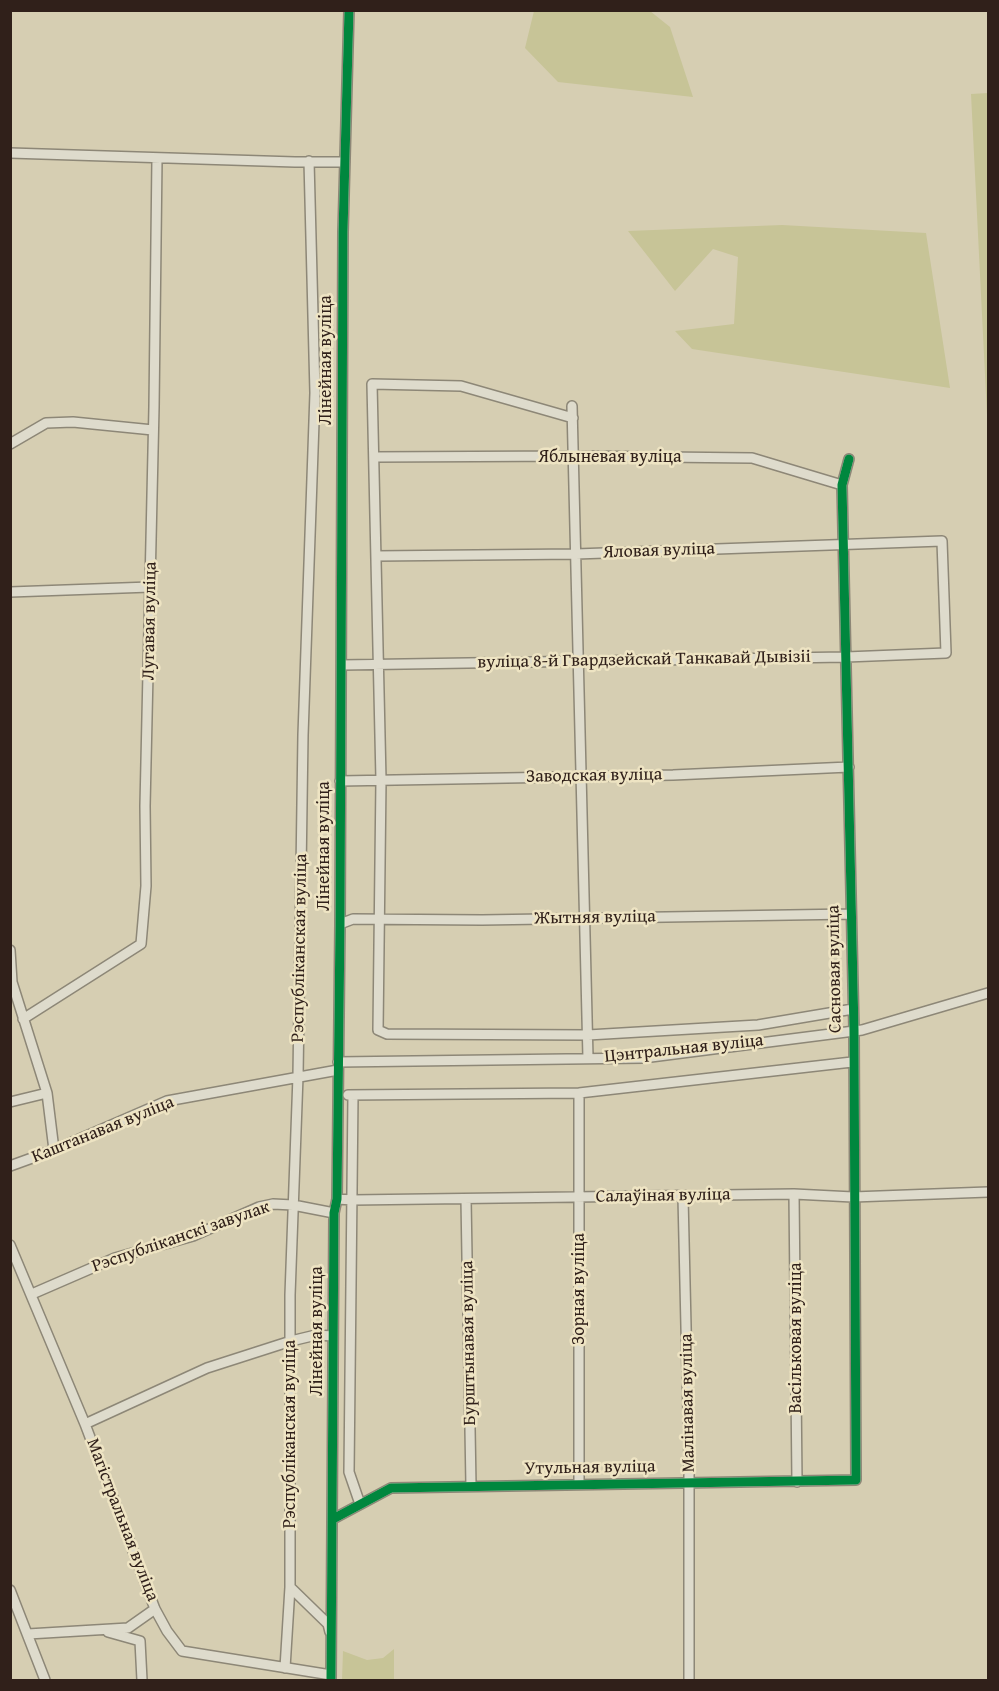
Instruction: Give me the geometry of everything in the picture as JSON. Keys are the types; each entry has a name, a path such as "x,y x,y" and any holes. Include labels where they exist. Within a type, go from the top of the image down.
{"street":[{"name":"Лінейная вуліца","path":"331,1678 334,1213 337,1199 340,924 343,232 349,10"},
{"path":"10,153 345,162"},
{"name":"Лугавая вуліца","path":"23,1019 141,944 146,886 157,158"},
{"name":"Рэспубліканская вуліца","path":"285,1668 290,1587 290,1295 298,1077 303,735 315,393 309,161"},
{"path":"573,418 461,386 372,384 381,780 378,1030 387,1034 588,1035 758,1025 853,1009"},
{"path":"572,406 588,1058"},
{"path":"10,444 46,423 73,422 153,430"},
{"name":"Яблыневая вуліца","path":"374,457 752,458 842,485"},
{"name":"Сасновая вуліца","path":"849,459 842,485 854,1030 852,1062 856,1480"},
{"name":"Яловая вуліца","path":"376,556 576,554 942,541 946,653"},
{"path":"10,592 150,587"},
{"name":"вуліца 8-й Гвардзейскай Танкавай Дывізіі","path":"342,665 846,657 946,653"},
{"name":"Заводская вуліца","path":"340,781 673,775 849,767"},
{"name":"Жытняя вуліца","path":"340,924 353,919 851,914"},
{"path":"10,950 11,982 47,1093 54,1150"},
{"name":"Цэнтральная вуліца","path":"338,1066 643,1058 862,1030 988,993"},
{"name":"Цэнтральная вуліца","path":"350,1095 579,1094 852,1062"},
{"name":"Каштанавая вуліца","path":"10,1166 54,1150 167,1101 298,1077 338,1066"},
{"path":"10,1102 47,1093"},
{"name":"Зорная вуліца","path":"579,1094 579,1484"},
{"name":"Лінейная вуліца","path":"350,1095 353,1200 349,1472 360,1504"},
{"name":"Салаўіная вуліца","path":"337,1199 794,1194 853,1197 988,1192"},
{"name":"Васільковая вуліца","path":"794,1194 797,1482"},
{"name":"Малінавая вуліца","path":"683,1197 689,1483 689,1680"},
{"name":"Бурштынавая вуліца","path":"466,1199 471,1486"},
{"name":"Рэспубліканскі завулак","path":"32,1294 115,1258 193,1236 259,1206 273,1203 334,1213"},
{"name":"Магістральная вуліца","path":"10,1245 85,1424 156,1609 167,1631 182,1651 331,1678"},
{"path":"85,1424 207,1368 291,1341 316,1335 333,1336"},
{"name":"Утульная вуліца","path":"333,1519 391,1488 856,1480"},
{"path":"290,1587 328,1624 333,1646"},
{"path":"10,1590 15,1612 28,1634 45,1680"},
{"path":"28,1634 128,1628 156,1609"},
{"path":"99,1630 140,1641 142,1680"}],"shaded area":[{"path":"534,11 650,11 670,27 693,97 558,82 525,48"},
{"path":"988,93 988,435 971,94"},
{"path":"782,225 926,233 950,388 692,349 675,331 734,324 738,257 713,249 675,291 628,231"},
{"path":"394,1649 394,1680 342,1680 343,1651 367,1660 383,1658"}],"cycle path":[{"path":"331,1680 334,1213 337,1199 340,924 343,232 349,10"},
{"path":"333,1519 391,1488 856,1480 854,1030 842,485 849,459"}]}
